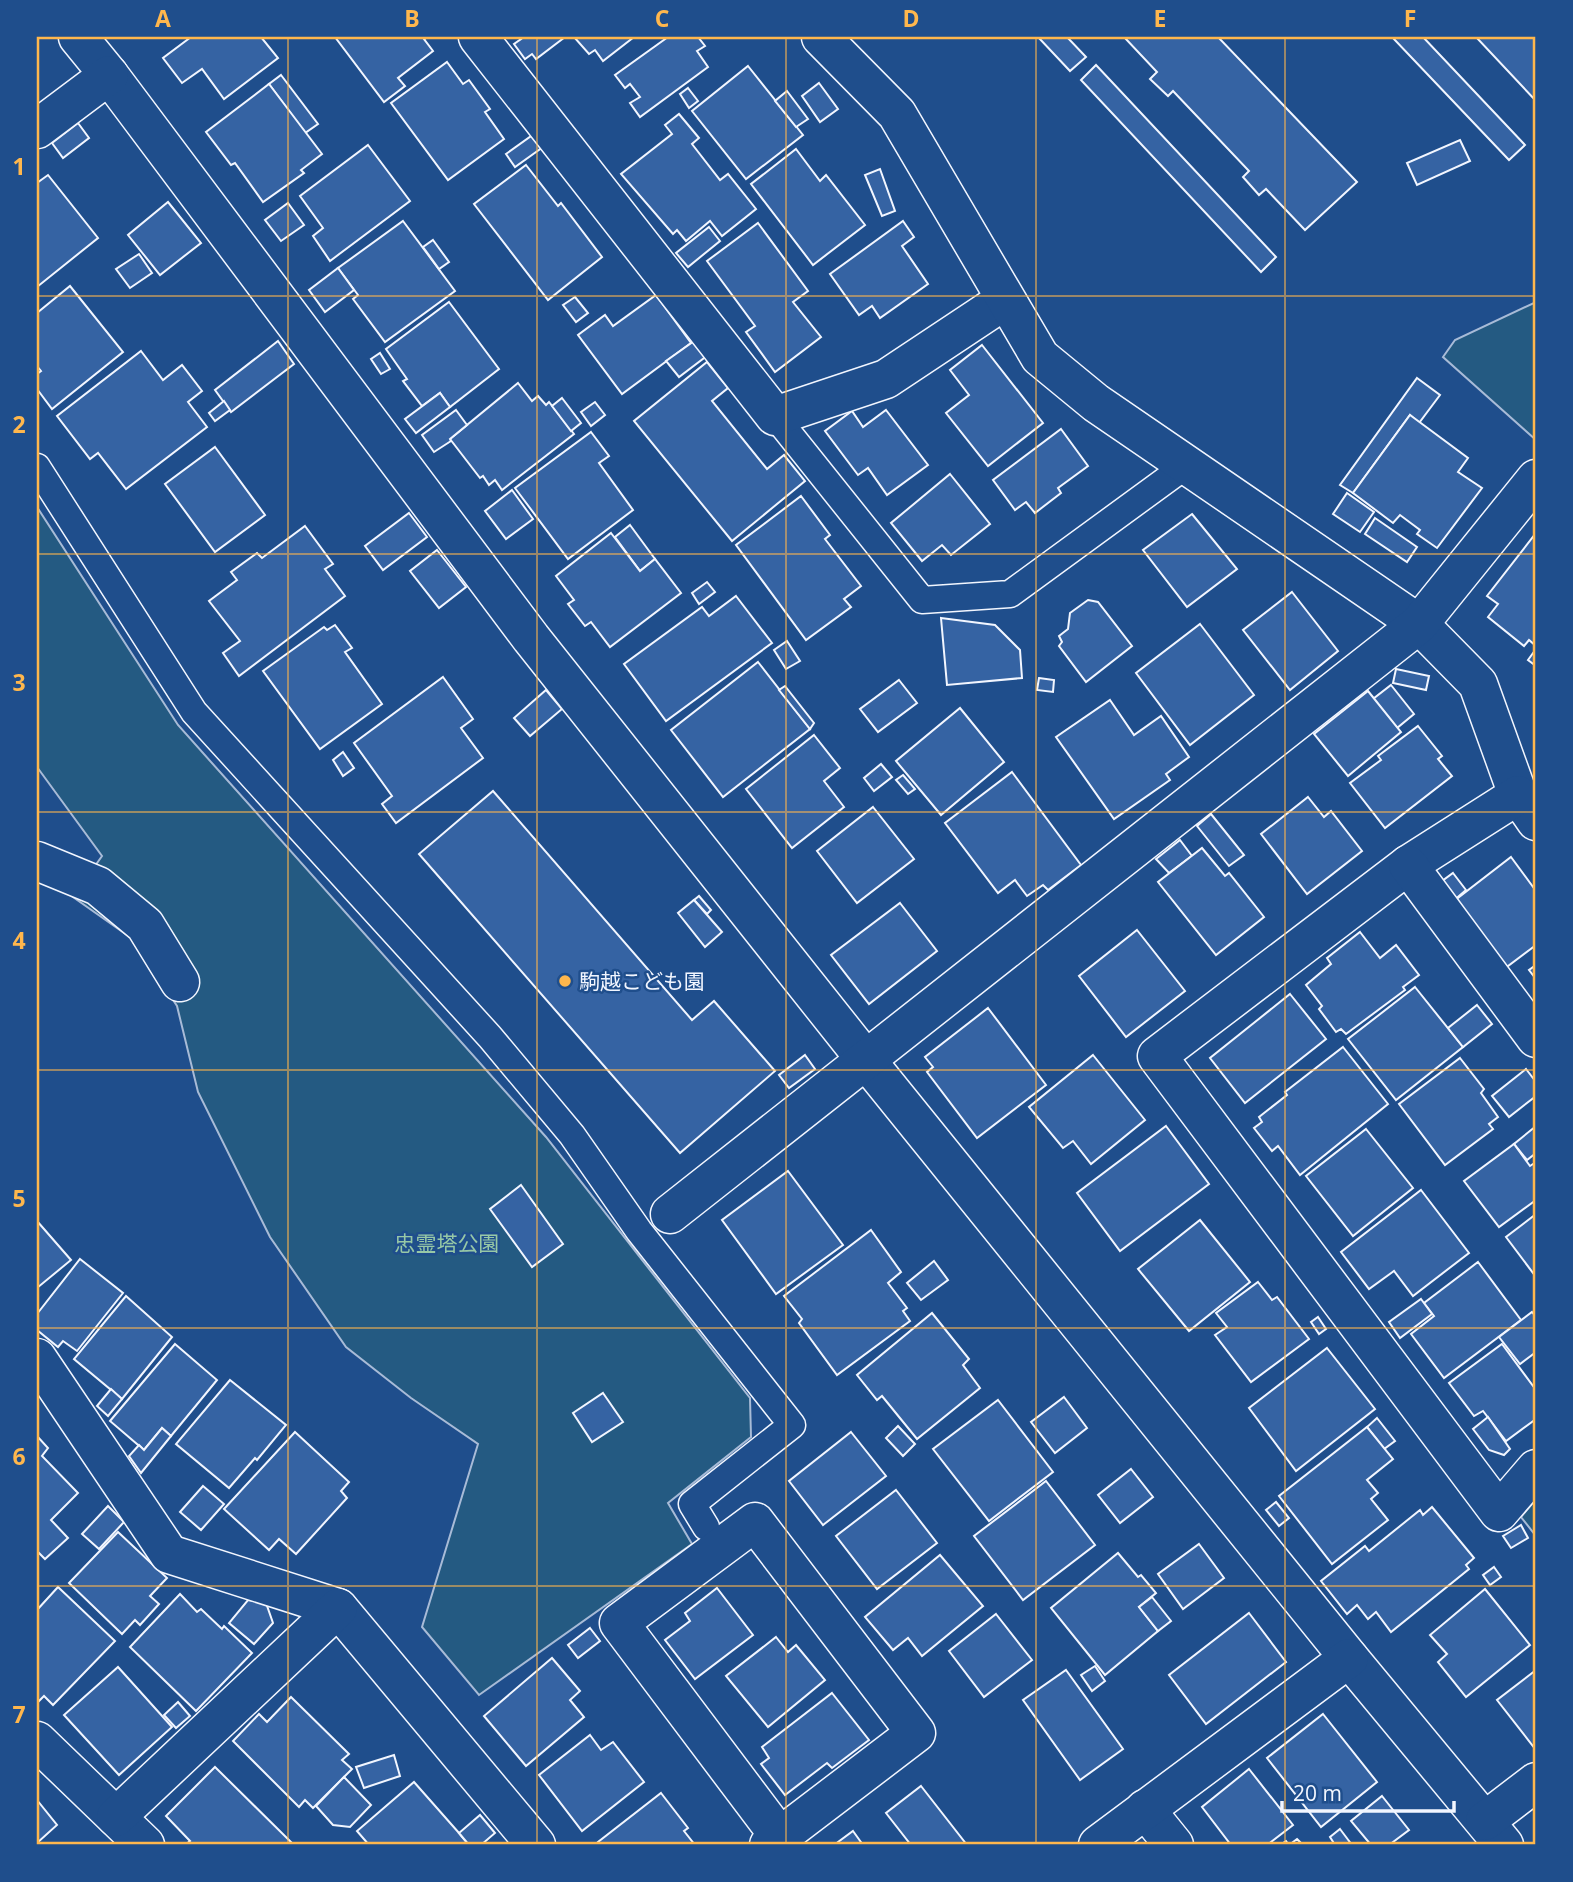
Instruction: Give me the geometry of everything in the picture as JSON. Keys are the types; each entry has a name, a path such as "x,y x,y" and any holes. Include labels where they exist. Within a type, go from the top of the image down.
{"street":[{"path":"78,37 531,638 866,1060 1349,1658 1494,1833 1536,1782"},
{"path":"478,37 775,416 886,379 1005,300"},
{"path":"821,37 897,114 1040,357 1096,402 1419,624 1478,684 1527,808 1408,865 1157,1056 1499,1512 1536,1469"},
{"path":"37,129 109,75"},
{"path":"670,1214 1419,624 1536,479"},
{"path":"37,861 98,886 145,925 180,982"},
{"path":"1408,865 1536,1038"},
{"path":"37,1358 169,1554 338,1608 536,1845"},
{"path":"755,1522 916,1733 775,1841 620,1623 714,1537 755,1522"},
{"path":"116,1817 338,1608"},
{"path":"1098,1845 1349,1658"},
{"path":"37,1741 145,1845"},
{"path":"1145,1809 1174,1845"}],"lane":[{"path":"775,416 922,600 1010,594 1188,464"},
{"path":"37,467 194,712 523,1076 572,1136 639,1231 792,1425 692,1504 714,1537"}],"green space":[{"path":"1536,302 1536,440 1443,357 1455,340"},
{"name":"忠霊塔公園","path":"37,507 178,725 546,1137 750,1398 751,1437 668,1503 692,1544 479,1695 422,1627 478,1444 411,1398 346,1347 270,1237 198,1092 177,1006 134,940 73,897 102,856 37,767"},
{"path":"1536,1499 1536,1536 1521,1517"}],"building":[{"path":"191,37 261,37 278,58 224,99 202,69 182,83 163,58"},
{"path":"335,37 428,37 424,39 433,51 398,78 405,86 384,102"},
{"path":"519,37 565,37 536,59 532,54 525,59 514,44 521,39"},
{"path":"574,37 634,37 603,61 595,50 589,54"},
{"path":"668,37 698,37 705,46 697,51 708,67 640,117 630,103 640,97 630,84 625,88 615,75"},
{"path":"1038,37 1067,37 1086,57 1070,71"},
{"path":"1124,37 1218,37 1357,182 1305,230 1266,189 1259,195 1243,177 1249,171 1173,91 1168,96 1150,79 1157,72"},
{"path":"1392,37 1423,37 1525,145 1509,160"},
{"path":"1476,37 1536,37 1536,101"},
{"path":"447,62 463,84 469,80 490,109 485,112 504,139 448,180 391,103"},
{"path":"1096,65 1276,257 1261,272 1081,80"},
{"path":"748,66 803,135 746,179 692,111"},
{"path":"281,75 318,124 305,133 269,84"},
{"path":"819,83 838,109 820,122 802,96"},
{"path":"269,84 322,154 301,170 304,173 263,202 235,163 231,165 206,132"},
{"path":"688,88 698,101 689,108 680,94"},
{"path":"787,91 808,119 796,127 775,101"},
{"path":"679,114 699,138 692,144 720,180 728,174 756,209 722,236 710,221 686,241 677,230 673,234 621,174 672,134 665,125"},
{"path":"78,123 89,138 63,158 52,143"},
{"path":"534,134 543,147 515,167 506,154"},
{"path":"1460,140 1470,161 1417,185 1407,163"},
{"path":"368,145 410,201 330,261 313,236 323,228 300,196"},
{"path":"796,149 820,181 826,175 865,225 813,265 751,184"},
{"path":"526,165 558,206 561,203 602,257 548,300 474,204"},
{"path":"880,169 895,211 882,216 865,175"},
{"path":"48,175 98,238 37,287 37,183"},
{"path":"168,202 201,243 160,275 128,235"},
{"path":"288,203 304,225 281,241 265,220"},
{"path":"403,221 455,291 385,342 353,299 358,295 338,268"},
{"path":"903,221 914,237 902,246 928,284 880,318 872,306 859,315 830,274"},
{"path":"758,223 808,291 793,302 821,337 775,372 746,332 755,326 707,261"},
{"path":"709,227 720,241 688,267 676,253"},
{"path":"433,240 449,262 439,269 423,247"},
{"path":"139,254 152,273 130,288 116,269"},
{"path":"338,268 354,290 325,312 309,290"},
{"path":"70,286 123,352 52,409 37,389 37,374 41,371 37,366 37,313"},
{"path":"656,295 691,343 622,394 578,335 605,315 613,326"},
{"path":"575,297 588,313 576,322 563,305"},
{"path":"449,302 499,369 450,407 440,393 422,406 403,381 407,379 386,349"},
{"path":"697,339 708,355 679,377 666,361"},
{"path":"278,341 294,364 231,412 215,390"},
{"path":"982,345 1043,423 988,466 946,413 969,395 950,370"},
{"path":"141,351 163,380 182,365 202,391 188,402 207,427 126,489 98,453 90,459 57,416"},
{"path":"380,353 390,369 381,374 371,359"},
{"path":"707,362 728,388 712,401 767,469 784,455 805,481 732,541 634,421"},
{"path":"1417,378 1440,395 1419,423 1410,415 1353,493 1340,485"},
{"path":"518,383 532,401 538,396 546,405 549,402 574,434 502,490 495,480 489,485 483,476 480,478 450,439"},
{"path":"440,393 450,407 416,433 405,419"},
{"path":"562,398 581,423 571,431 552,406"},
{"path":"224,401 230,410 215,421 209,413"},
{"path":"595,402 605,415 591,426 581,412"},
{"path":"456,410 467,425 450,439 451,441 434,452 422,435"},
{"path":"886,410 928,465 887,495 868,468 858,475 825,431 852,411 863,427"},
{"path":"1410,415 1468,458 1458,472 1482,488 1437,548 1417,534 1420,530 1400,515 1393,523 1353,493"},
{"path":"1061,429 1088,466 1058,488 1061,493 1035,513 1026,502 1015,510 993,480"},
{"path":"591,432 609,456 599,463 633,510 568,559 515,488"},
{"path":"215,447 265,515 215,552 165,484"},
{"path":"950,474 990,524 951,555 942,545 922,561 891,523"},
{"path":"512,490 533,519 506,539 485,511"},
{"path":"1347,493 1374,512 1360,532 1333,514"},
{"path":"801,496 830,535 825,539 861,586 844,599 851,607 806,640 736,545"},
{"path":"409,513 427,537 383,570 365,546"},
{"path":"1192,514 1237,569 1187,607 1143,550"},
{"path":"1375,518 1417,547 1407,562 1365,534"},
{"path":"630,525 655,559 640,571 615,537"},
{"path":"305,526 333,564 325,569 345,596 239,676 223,653 240,641 209,601 237,580 231,572 257,553 262,558"},
{"path":"611,533 640,571 655,559 681,593 610,647 591,622 585,626 568,604 574,600 556,576"},
{"path":"1536,533 1536,646 1529,640 1524,646 1488,617 1498,604 1487,596"},
{"path":"437,550 466,587 439,608 410,571"},
{"path":"707,582 715,592 699,604 692,593"},
{"path":"1292,592 1338,651 1290,690 1243,630"},
{"path":"736,596 772,643 666,721 624,664 702,607 709,616"},
{"path":"1088,600 1098,602 1132,646 1086,682 1059,646 1062,642 1059,636 1068,629 1070,613"},
{"path":"941,618 995,625 1020,650 1022,678 947,685"},
{"path":"1200,624 1254,695 1190,745 1136,673"},
{"path":"335,625 352,648 345,652 382,704 320,749 263,671 324,627 327,630"},
{"path":"787,641 800,661 786,669 774,650"},
{"path":"1536,649 1536,666 1528,660"},
{"path":"758,662 810,729 723,797 671,730"},
{"path":"1396,669 1429,676 1426,690 1393,683"},
{"path":"443,677 473,719 461,728 483,758 396,823 382,804 392,796 354,743"},
{"path":"1039,678 1054,680 1053,692 1037,690"},
{"path":"899,680 917,703 878,732 860,709"},
{"path":"1391,685 1414,714 1397,728 1373,699"},
{"path":"785,686 814,723 810,729 779,690"},
{"path":"546,690 562,709 530,736 514,718"},
{"path":"1368,691 1401,732 1348,776 1314,734"},
{"path":"1110,700 1134,735 1161,716 1189,757 1166,774 1170,780 1114,819 1056,737"},
{"path":"960,708 1004,762 941,815 896,761"},
{"path":"1418,726 1442,756 1438,759 1452,776 1385,828 1350,783 1381,760 1378,756"},
{"path":"814,735 840,768 824,781 844,807 792,848 746,789"},
{"path":"343,752 354,768 343,776 333,760"},
{"path":"881,764 892,777 874,791 864,778"},
{"path":"1012,772 1081,865 1048,890 1043,885 1027,896 1015,880 998,893 945,823"},
{"path":"903,775 915,789 908,794 896,780"},
{"path":"493,791 692,1020 714,1001 775,1071 680,1153 419,854"},
{"path":"1308,797 1324,817 1331,811 1362,851 1307,894 1261,834"},
{"path":"873,807 914,859 857,903 817,851"},
{"path":"1211,814 1244,855 1229,866 1197,826"},
{"path":"1180,840 1192,856 1169,873 1156,859"},
{"path":"1202,848 1225,876 1229,873 1264,917 1216,955 1158,882"},
{"path":"1511,857 1536,891 1536,945 1504,969 1454,901"},
{"path":"1453,873 1466,890 1452,902 1438,884"},
{"path":"699,896 711,910 707,914 694,900"},
{"path":"694,900 722,932 705,947 678,913"},
{"path":"900,903 937,951 869,1004 831,955"},
{"path":"1137,930 1185,991 1126,1037 1079,976"},
{"path":"1360,932 1380,958 1396,945 1419,975 1403,987 1405,990 1346,1034 1341,1029 1336,1032 1319,1009 1322,1006 1306,985 1331,964 1327,958"},
{"path":"1536,965 1536,979 1529,970"},
{"path":"1415,987 1463,1047 1396,1100 1348,1039"},
{"path":"1290,994 1326,1039 1245,1103 1210,1058"},
{"path":"1477,1005 1492,1024 1463,1047 1448,1028"},
{"path":"988,1008 1046,1085 977,1138 927,1072 933,1067 925,1057"},
{"path":"1343,1047 1388,1104 1300,1175 1278,1146 1272,1151 1254,1128 1262,1122 1259,1117 1287,1095 1285,1092"},
{"path":"805,1055 815,1069 789,1088 779,1075"},
{"path":"1093,1055 1145,1120 1091,1164 1073,1141 1063,1148 1029,1107"},
{"path":"1460,1058 1484,1089 1481,1093 1498,1117 1489,1124 1493,1129 1445,1165 1399,1104"},
{"path":"1526,1069 1536,1082 1536,1096 1509,1117 1492,1096"},
{"path":"1166,1126 1209,1184 1120,1251 1077,1193"},
{"path":"1536,1126 1536,1153 1527,1160 1514,1144"},
{"path":"1366,1129 1413,1188 1353,1236 1306,1176"},
{"path":"1514,1144 1530,1166 1536,1162 1536,1200 1499,1227 1464,1181"},
{"path":"788,1171 843,1245 776,1294 722,1220"},
{"path":"521,1185 563,1244 532,1267 490,1209"},
{"path":"1421,1190 1469,1253 1413,1296 1394,1271 1369,1289 1341,1252"},
{"path":"1536,1214 1536,1277 1506,1237"},
{"path":"1200,1220 1250,1282 1189,1331 1138,1269"},
{"path":"37,1221 71,1260 37,1288"},
{"path":"871,1230 901,1272 888,1283 907,1308 903,1311 910,1321 837,1375 799,1323 802,1319 784,1296"},
{"path":"80,1259 123,1293 77,1351 63,1341 58,1347 37,1330 37,1314"},
{"path":"934,1261 948,1280 921,1300 907,1283"},
{"path":"1478,1262 1521,1320 1444,1378 1411,1334 1434,1316 1424,1303"},
{"path":"1258,1282 1272,1300 1277,1297 1309,1339 1251,1382 1215,1335 1227,1327 1216,1313"},
{"path":"126,1296 172,1337 122,1399 74,1359"},
{"path":"1421,1299 1432,1314 1400,1338 1389,1322"},
{"path":"1532,1312 1536,1317 1536,1352 1520,1364 1499,1337"},
{"path":"932,1313 969,1359 963,1365 980,1388 917,1439 882,1396 877,1400 857,1375"},
{"path":"1318,1317 1326,1329 1319,1334 1311,1322"},
{"path":"175,1344 217,1380 171,1436 162,1428 144,1450 110,1421"},
{"path":"1502,1344 1536,1390 1536,1419 1506,1441 1483,1411 1474,1416 1449,1383"},
{"path":"1327,1348 1375,1409 1296,1471 1249,1408"},
{"path":"230,1380 286,1425 229,1488 176,1444"},
{"path":"111,1389 122,1399 108,1416 97,1406"},
{"path":"603,1393 623,1422 592,1442 573,1413"},
{"path":"1064,1397 1087,1428 1055,1453 1031,1422"},
{"path":"998,1400 1053,1472 989,1521 933,1449"},
{"path":"1488,1417 1510,1449 1504,1455 1489,1450 1473,1429"},
{"path":"1377,1418 1395,1441 1384,1449 1367,1427"},
{"path":"898,1426 915,1444 903,1456 886,1438"},
{"path":"1367,1427 1393,1459 1367,1480 1378,1493 1371,1499 1388,1520 1332,1564 1279,1496"},
{"path":"162,1428 171,1436 141,1473 129,1456 139,1445 144,1450"},
{"path":"295,1432 349,1482 341,1491 347,1498 296,1554 279,1539 269,1550 224,1509"},
{"path":"851,1432 886,1476 823,1525 789,1481"},
{"path":"37,1436 48,1448 42,1456 78,1493 51,1520 68,1538 45,1559 37,1551"},
{"path":"1131,1469 1153,1497 1120,1523 1098,1495"},
{"path":"1046,1481 1095,1545 1023,1600 974,1536"},
{"path":"203,1486 224,1504 201,1530 180,1512"},
{"path":"896,1490 937,1543 877,1589 836,1536"},
{"path":"1276,1502 1289,1518 1279,1526 1266,1510"},
{"path":"108,1506 124,1522 99,1549 82,1534"},
{"path":"1432,1507 1474,1558 1466,1565 1469,1569 1391,1632 1376,1612 1368,1619 1357,1605 1347,1614 1321,1581 1365,1546 1369,1551 1420,1510 1423,1515"},
{"path":"1521,1525 1528,1538 1511,1548 1503,1536"},
{"path":"118,1532 167,1578 150,1596 159,1604 140,1625 135,1620 122,1634 69,1583"},
{"path":"1199,1544 1224,1578 1183,1609 1158,1574"},
{"path":"1118,1553 1156,1593 1139,1607 1158,1631 1105,1675 1051,1608"},
{"path":"940,1555 983,1606 922,1656 908,1638 893,1650 865,1617"},
{"path":"1494,1567 1501,1577 1490,1585 1483,1575"},
{"path":"58,1587 115,1641 53,1705 44,1696 37,1703 37,1610"},
{"path":"717,1588 753,1635 695,1679 665,1640 690,1621 685,1613"},
{"path":"1485,1589 1530,1645 1466,1697 1438,1662 1447,1654 1430,1635"},
{"path":"180,1594 197,1612 201,1609 222,1629 224,1626 252,1653 196,1711 130,1647"},
{"path":"1152,1597 1171,1621 1158,1631 1139,1607"},
{"path":"248,1600 266,1603 273,1623 254,1644 229,1623"},
{"path":"1249,1613 1286,1662 1206,1724 1169,1675"},
{"path":"996,1614 1032,1660 984,1697 949,1651"},
{"path":"590,1628 600,1641 578,1658 568,1645"},
{"path":"776,1637 788,1652 796,1645 825,1680 768,1727 726,1676"},
{"path":"552,1658 580,1691 570,1700 584,1717 526,1766 484,1716"},
{"path":"1095,1666 1105,1681 1092,1691 1081,1675"},
{"path":"118,1667 172,1727 119,1775 64,1715"},
{"path":"1066,1670 1123,1749 1080,1780 1023,1700"},
{"path":"1536,1670 1536,1750 1497,1700"},
{"path":"832,1693 869,1740 832,1768 827,1763 785,1795 761,1764 769,1758 762,1747"},
{"path":"291,1697 349,1754 342,1760 352,1769 313,1808 305,1800 299,1807 233,1741 259,1714 267,1722"},
{"path":"178,1702 190,1716 176,1728 164,1715"},
{"path":"1323,1714 1377,1782 1321,1827 1267,1758"},
{"path":"590,1735 601,1750 613,1742 644,1782 582,1831 539,1775"},
{"path":"394,1755 400,1776 364,1788 356,1767"},
{"path":"215,1767 294,1845 185,1845 190,1841 166,1816"},
{"path":"1249,1769 1293,1825 1267,1845 1231,1845 1202,1807"},
{"path":"344,1777 371,1805 350,1827 333,1825 316,1806"},
{"path":"414,1782 469,1845 369,1845 357,1831"},
{"path":"921,1786 967,1845 911,1845 886,1813"},
{"path":"661,1793 688,1828 684,1831 695,1845 600,1845 598,1842"},
{"path":"1382,1796 1409,1830 1389,1845 1371,1845 1351,1821"},
{"path":"37,1800 57,1825 37,1843"},
{"path":"480,1815 495,1833 481,1845 469,1845 459,1833"},
{"path":"1340,1829 1352,1845 1335,1845 1330,1837"},
{"path":"853,1831 863,1845 834,1845"},
{"path":"1297,1839 1303,1845 1289,1845"}],"place":[{"name":"駒越こども園","path":"565,981"}]}
